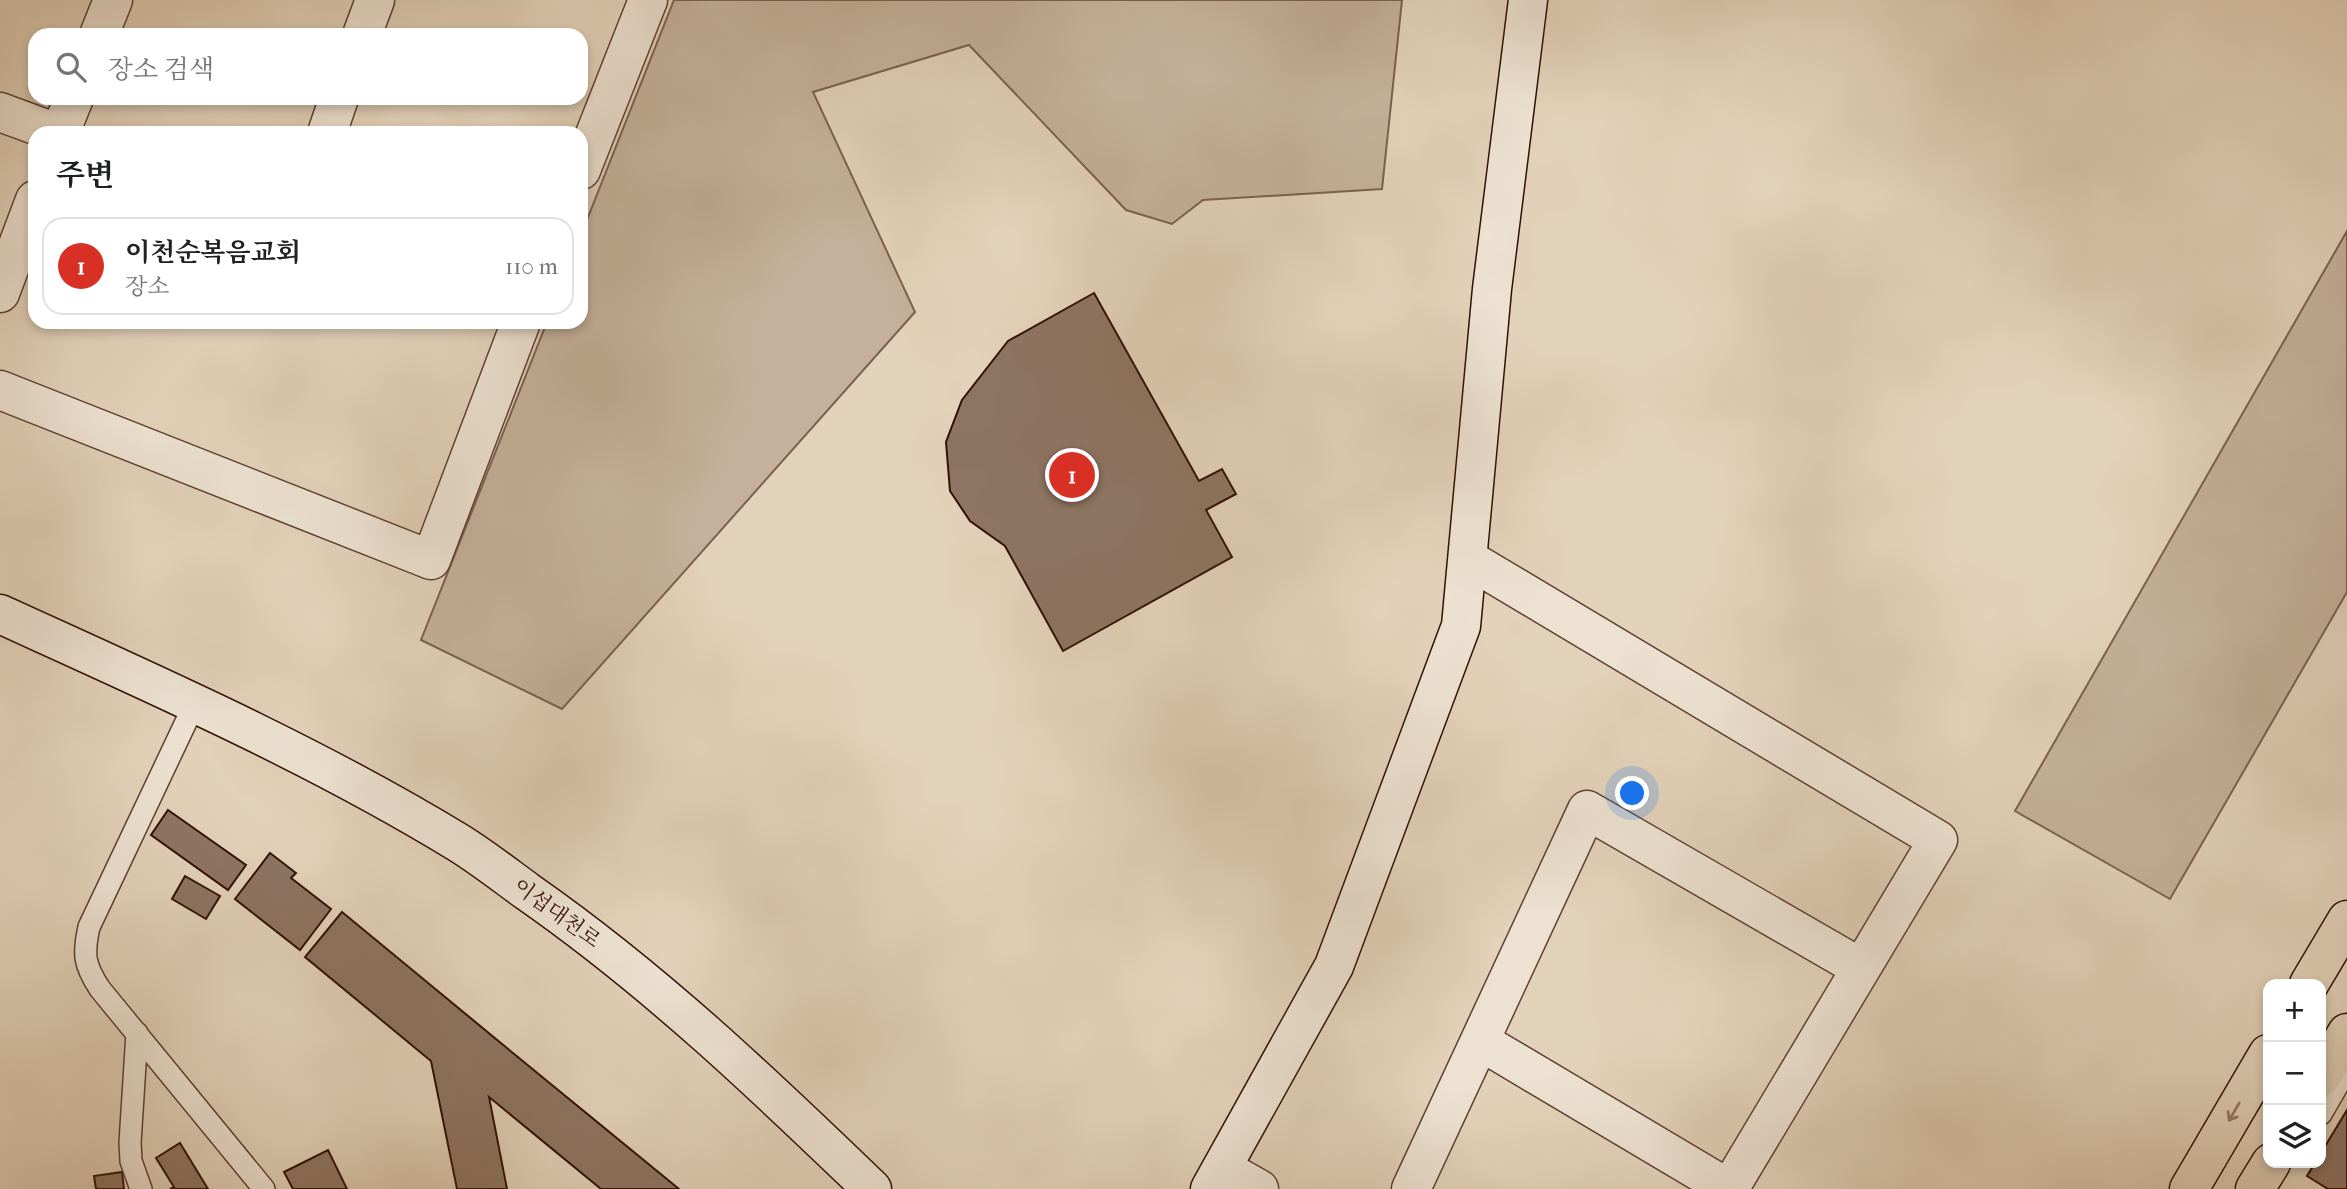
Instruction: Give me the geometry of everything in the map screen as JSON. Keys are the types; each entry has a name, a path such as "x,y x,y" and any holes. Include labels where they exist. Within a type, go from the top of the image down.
{"main road":[{"path":"2312,979 2347,920"},
{"path":"2326,1069 2347,1033"},
{"path":"2189,1189 2263,1063"},
{"path":"2255,1189 2268,1168"}],"street":[{"path":"102,28 113,0"},
{"path":"365,28 375,0"},
{"path":"588,152 649,0"},
{"path":"1259,1189 1216,1179 1334,966 1461,626 1492,289 1528,0"},
{"path":"61,126 71,105"},
{"path":"329,126 337,105"},
{"path":"0,112 39,126"},
{"path":"0,293 28,219"},
{"path":"0,390 430,560 518,329"},
{"path":"1468,559 1938,840 1729,1189 1480,1041"},
{"name":"이섭대천로","path":"0,614 195,703 339,774 450,838 571,922 688,1016 872,1189"},
{"path":"1411,1189 1587,810 1861,968"}],"lane":[{"path":"195,703 89,927 85,945 86,962 91,976 264,1189"},
{"path":"136,1033 130,1143 131,1161 141,1189"},
{"path":"2326,1105 2347,1069"},
{"path":"2276,1189 2288,1168"}],"shaded area":[{"path":"674,0 1402,0 1382,189 1203,200 1172,224 1126,210 969,45 813,92 915,312 562,709 421,640 544,329 588,329 588,217"},
{"path":"2347,231 2347,592 2170,899 2015,811"}],"building":[{"path":"1094,293 1199,481 1222,469 1236,494 1206,510 1232,557 1063,651 1005,546 970,521 950,491 946,442 962,400 1008,341"},
{"path":"168,810 246,865 228,890 151,835"},
{"path":"270,853 296,873 291,878 331,909 300,950 235,899"},
{"path":"185,876 220,896 206,919 172,899"},
{"path":"342,912 679,1189 601,1189 489,1097 507,1189 457,1189 431,1061 305,957"},
{"path":"2347,1110 2347,1189 2328,1189 2307,1176 2312,1168 2326,1168 2326,1145"},
{"path":"180,1143 208,1189 170,1189 174,1187 156,1158"},
{"path":"328,1150 347,1189 293,1189 284,1172"},
{"path":"122,1172 124,1189 96,1189 94,1176"}],"place":[{"name":"이천순복음교회","path":"1072,475"}]}
